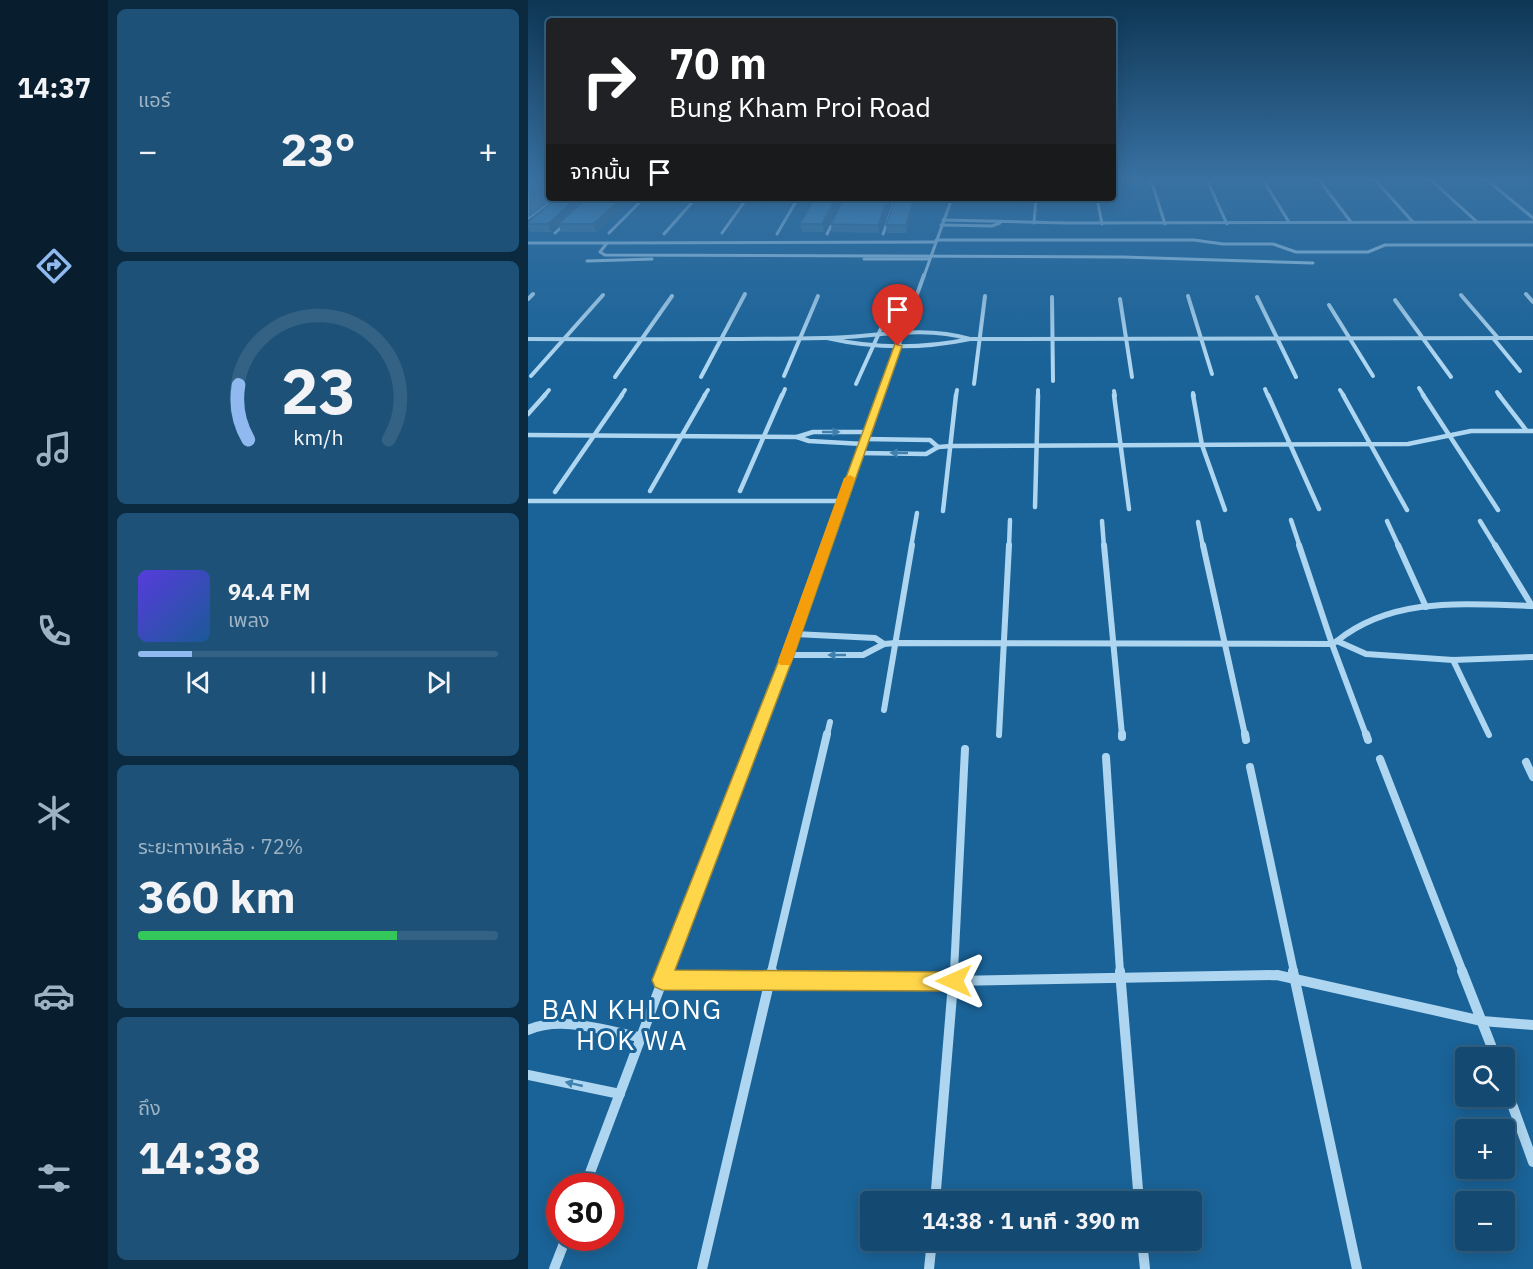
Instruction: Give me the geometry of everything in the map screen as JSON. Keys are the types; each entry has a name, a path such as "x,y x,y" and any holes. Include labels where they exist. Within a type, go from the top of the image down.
{"street":[{"path":"528,243 1194,240 1223,244 1273,244 1296,252 1368,252 1385,245 1533,245"},
{"path":"590,1173 640,1037 788,655 935,241"},
{"path":"607,243 600,252 605,255 1186,258 1313,263"},
{"path":"586,261 930,257"},
{"path":"856,384 898,291"},
{"path":"528,299 533,294"},
{"path":"701,378 745,294"},
{"path":"1526,294 1533,302"},
{"path":"531,376 603,295"},
{"path":"1461,295 1520,371"},
{"path":"615,377 672,296"},
{"path":"783,376 818,296"},
{"path":"974,384 985,296"},
{"path":"1188,296 1212,374"},
{"path":"1052,297 1053,381"},
{"path":"1257,297 1296,377"},
{"path":"1120,299 1132,377"},
{"path":"1395,300 1450,377"},
{"path":"1329,304 1373,376"},
{"path":"528,339 827,338 903,332 949,333 970,339"},
{"path":"827,338 845,343 898,346 948,344 970,339 1533,338"},
{"path":"1419,388 1498,510"},
{"path":"740,491 785,389"},
{"path":"1265,389 1319,509"},
{"path":"528,414 549,390"},
{"path":"555,492 625,390"},
{"path":"650,491 708,390"},
{"path":"943,511 957,390"},
{"path":"1035,507 1038,390"},
{"path":"1340,390 1407,510"},
{"path":"1114,391 1129,509"},
{"path":"1497,392 1526,430"},
{"path":"1193,393 1202,445 1225,510"},
{"path":"859,453 926,454 938,447 952,446 1371,445 1423,442 1477,431 1533,431"},
{"path":"528,435 797,437 813,432 864,438"},
{"path":"797,437 809,441 864,438 930,440 938,447"},
{"path":"528,501 842,501"},
{"path":"885,710 917,513"},
{"path":"999,735 1010,520"},
{"path":"1291,520 1368,740"},
{"path":"1102,521 1122,737"},
{"path":"1387,521 1426,607"},
{"path":"1480,521 1533,606"},
{"path":"1198,522 1246,740"},
{"path":"1335,643 1349,628 1374,617 1426,607 1533,606"},
{"path":"795,634 875,638 884,644"},
{"path":"788,655 863,655 884,644 896,643 1335,643 1362,654 1453,660 1533,657"},
{"path":"1453,660 1489,735"},
{"path":"702,1269 830,722"},
{"path":"936,1191 954,981 965,749"},
{"path":"1106,758 1120,978 1138,1191"},
{"path":"1380,759 1492,1047"},
{"path":"1526,762 1533,777"},
{"path":"1250,767 1356,1269"},
{"path":"662,980 954,981 1276,975 1482,1021 1533,1025"},
{"path":"528,1030 541,1024 565,1024 640,1037"},
{"path":"528,1075 620,1094"},
{"path":"1513,1107 1533,1162"},
{"path":"554,1269 561,1251"},
{"path":"929,1269 931,1251"},
{"path":"1143,1251 1144,1269"}],"slow traffic":[{"path":"785,661 850,478"}],"district":[{"name":"BAN KHLONG HOK WA","path":"632,1024"}],"route":[{"path":"898,346 788,655 774,685 662,980 954,981"}]}
